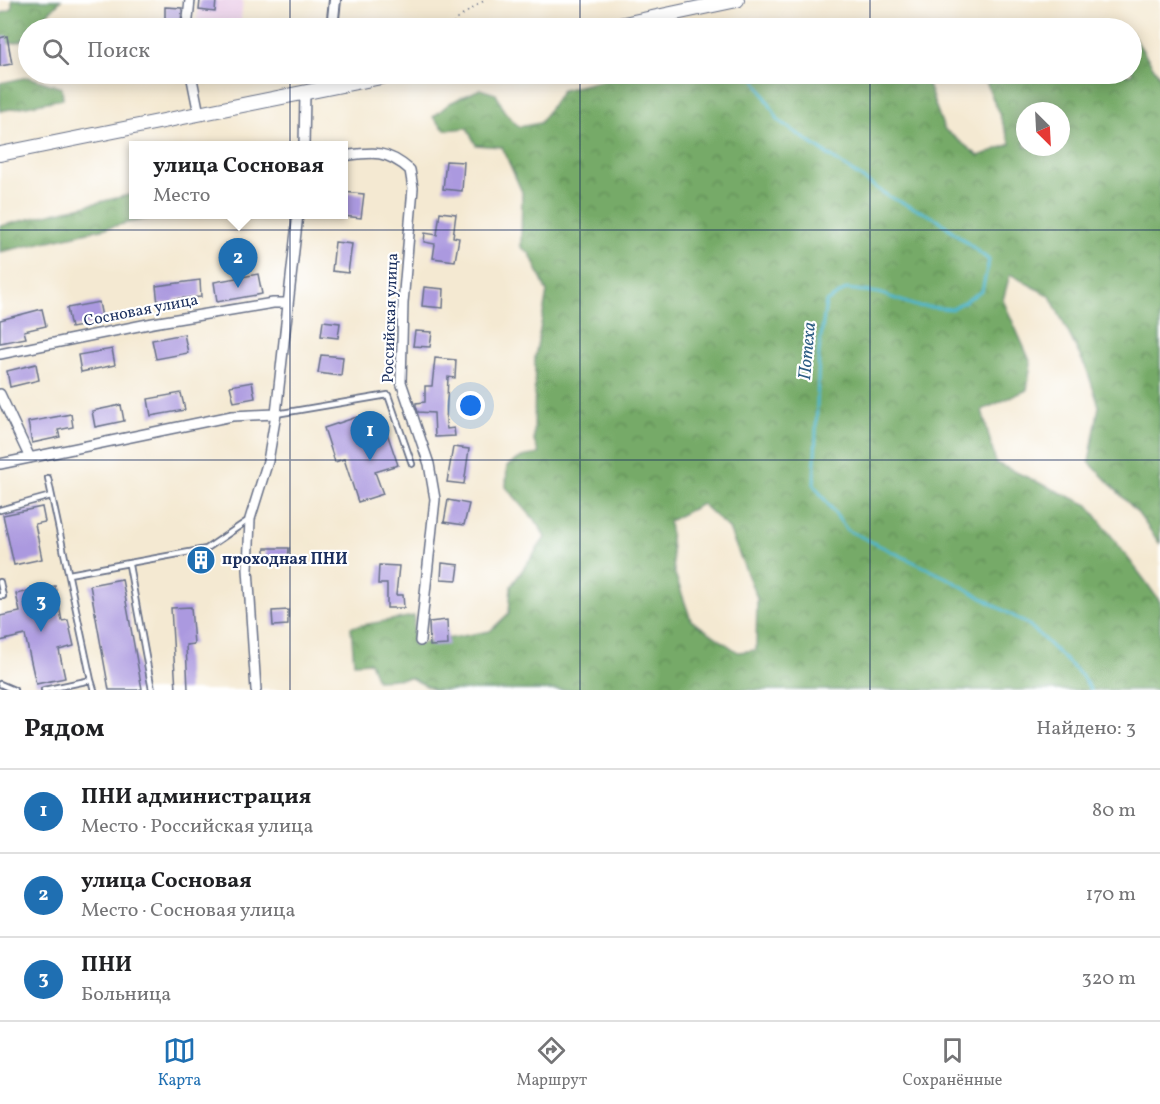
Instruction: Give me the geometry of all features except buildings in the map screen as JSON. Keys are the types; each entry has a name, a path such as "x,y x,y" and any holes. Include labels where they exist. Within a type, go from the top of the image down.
{"main road":[{"path":"652,18 737,0"},
{"path":"0,154 348,84"}],"street":[{"path":"188,18 190,0"},
{"path":"333,18 335,0"},
{"path":"193,84 199,114"},
{"path":"304,141 305,93"},
{"name":"Российская улица","path":"348,155 388,154 410,170 413,188 403,303 401,382 429,464 435,499 420,641"},
{"path":"256,690 248,569 250,519 268,461 276,414 297,219"},
{"name":"Сосновая улица","path":"0,354 153,323 273,303 288,303"},
{"path":"0,394 30,458"},
{"path":"0,464 232,416 276,414"}],"lane":[{"path":"276,414 388,395 412,464"},
{"path":"48,478 94,690"},
{"path":"0,510 51,495"},
{"path":"69,574 129,565 206,549 250,519"},
{"path":"129,565 152,690"},
{"path":"0,582 3,596 0,596"},
{"path":"44,690 92,680"},
{"path":"0,684 14,690"}],"path":[{"path":"459,18 485,0"}],"shaded area":[{"path":"199,0 243,0 241,18 197,18"}],"green space":[{"path":"12,0 61,0 44,18 18,18 18,42 0,45 0,14 12,9"},
{"path":"1142,49 1160,77 1160,544 1137,512 1089,462 1099,406 1087,370 1050,296 1010,274 1003,300 1031,363 1027,390 982,410 996,463 1088,505 1160,602 1160,690 434,690 411,678 377,680 370,662 354,663 351,627 414,616 413,645 490,631 509,613 511,586 545,538 539,525 506,487 507,466 522,457 539,454 534,441 535,357 547,292 530,254 521,247 522,192 502,147 476,145 467,128 445,130 433,117 450,103 480,89 496,94 505,112 519,127 540,123 562,90 588,84 928,84 944,129 979,156 1011,144 987,84 1142,84","holes":["702,504 729,529 757,598 756,650 738,652 691,620 674,571 669,521"]},
{"path":"18,79 18,84 50,84 62,88 63,99 0,111 0,83"},
{"path":"129,195 129,219 145,219 0,252 0,226"}],"waterway":[{"name":"Потеха","path":"758,84 779,121 888,196 937,219 989,260 982,291 952,309 916,306 879,293 847,289 826,302 819,351 814,485 847,530 947,578 1029,625 1081,675 1091,690"}],"place":[{"name":"улица Сосновая","path":"238,288"},
{"name":"ПНИ администрация","path":"370,461"},
{"name":"проходная ПНИ","path":"201,560"},
{"name":"ПНИ","path":"41,632"}]}
